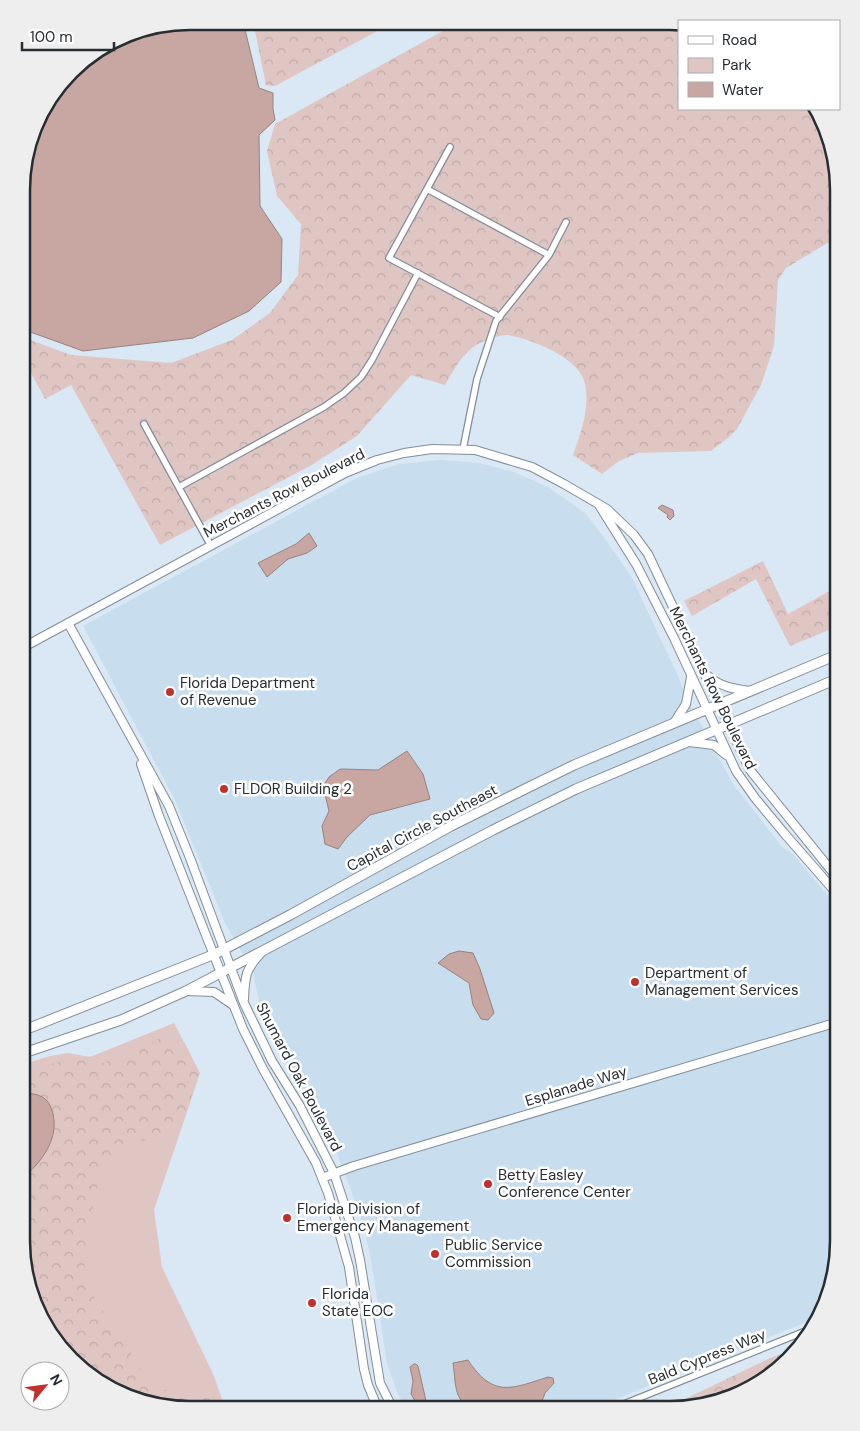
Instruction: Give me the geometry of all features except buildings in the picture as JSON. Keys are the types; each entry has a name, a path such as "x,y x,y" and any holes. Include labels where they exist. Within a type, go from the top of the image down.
{"main road":[{"name":"Capital Circle Southeast","path":"30,1028 224,950 451,826 574,765 830,658"},
{"path":"30,1051 121,1020 186,991 230,966 501,826 593,781 830,682"}],"street":[{"path":"450,147 389,258 500,317"},
{"path":"427,189 549,255"},
{"path":"462,449 477,379 496,321 549,255 566,222"},
{"path":"178,487 324,407 344,393 361,377 372,360 418,273"},
{"path":"144,424 211,546"},
{"name":"Merchants Row Boulevard","path":"30,644 315,488 377,460 404,453 432,449 475,450 532,467 564,484 607,509 634,535 648,554 750,770 830,870"},
{"name":"Merchants Row Boulevard","path":"599,505 636,564 716,730 746,786 830,885"},
{"name":"Shumard Oak Boulevard","path":"68,623 169,806 244,1003 272,1061 300,1106 334,1173 355,1237 380,1383 389,1401"},
{"path":"706,675 724,686 750,692"},
{"path":"674,723 686,704 691,677"},
{"name":"Shumard Oak Boulevard","path":"133,741 159,816 234,1005 262,1069 316,1163 333,1208 349,1268 364,1369 368,1386 375,1401"},
{"path":"687,742 714,745 730,758"},
{"path":"794,844 802,836"},
{"path":"244,1003 246,972 262,951"},
{"path":"186,991 214,992 234,1005"},
{"name":"Esplanade Way","path":"322,1178 830,1024"},
{"path":"288,1114 300,1106"},
{"name":"Bald Cypress Way","path":"632,1401 800,1333"}],"shaded area":[{"path":"440,460 479,463 514,472 548,487 585,513 631,576 685,695 733,784 782,847 792,853 830,898 830,1251 825,1282 818,1302 809,1321 611,1401 402,1401 387,1363 365,1232 331,1139 273,1038 260,1006 253,972 225,923 176,802 83,626 357,478 399,464"}],"green space":[{"path":"255,30 379,30 275,86 266,85"},
{"path":"445,30 678,30 678,110 809,110 818,129 827,159 830,180 830,241 786,268 778,280 774,346 761,385 737,429 711,451 638,453 619,461 602,474 573,455 586,411 585,384 575,366 554,351 541,345 518,337 501,335 481,342 467,352 445,385 411,375 357,436 310,466 160,545 71,385 45,399 30,371 30,340 71,355 171,363 232,340 270,313 298,275 301,224 277,196 267,151 275,124"},
{"path":"763,561 788,614 830,591 830,630 790,646 756,579 692,616 684,601"},
{"path":"174,1023 200,1073 154,1210 162,1267 214,1376 223,1401 169,1400 149,1396 110,1380 77,1354 63,1338 51,1321 42,1302 35,1282 30,1251 30,1062 68,1053 90,1057"},
{"path":"160,1038 185,1043 199,1074 185,1117 158,1138 118,1145 99,1179 84,1258 86,1285 148,1380 160,1388 169,1391 205,1393 211,1395 218,1401 169,1400 149,1396 110,1380 77,1354 63,1338 51,1321 35,1282 30,1251 30,1071 77,1056 97,1065 132,1053"},
{"path":"783,1354 750,1380 731,1389 701,1398 682,1400 770,1358"}],"water":[{"path":"245,30 259,88 273,93 275,120 259,135 260,206 282,239 281,282 249,311 193,338 83,351 30,332 31,169 38,139 51,110 70,85 85,70 110,51 129,42 169,31"},
{"path":"662,505 673,510 674,516 670,520 667,517 668,515 658,508"},
{"path":"309,533 317,546 307,553 288,559 267,577 258,563 296,544"},
{"path":"407,751 423,774 430,799 370,815 347,837 338,849 325,844 322,826 329,811 323,786 329,777 340,769 378,770"},
{"path":"459,951 473,953 480,969 494,1013 488,1020 481,1019 473,1005 469,983 438,963 449,954"},
{"path":"30,1093 43,1097 47,1101 52,1111 54,1123 51,1142 30,1171"},
{"path":"468,1360 486,1380 504,1387 523,1385 548,1377 553,1378 554,1383 545,1393 542,1401 462,1401 456,1389 453,1363"},
{"path":"414,1364 418,1366 426,1401 415,1401 411,1394 413,1381 410,1367"}],"place":[{"name":"Florida Department of Revenue","path":"170,692"},
{"name":"FLDOR Building 2","path":"224,789"},
{"name":"Department of Management Services","path":"635,982"},
{"name":"Betty Easley Conference Center","path":"488,1184"},
{"name":"Florida Division of Emergency Management","path":"287,1218"},
{"name":"Public Service Commission","path":"435,1254"},
{"name":"Florida State EOC","path":"312,1303"}]}
